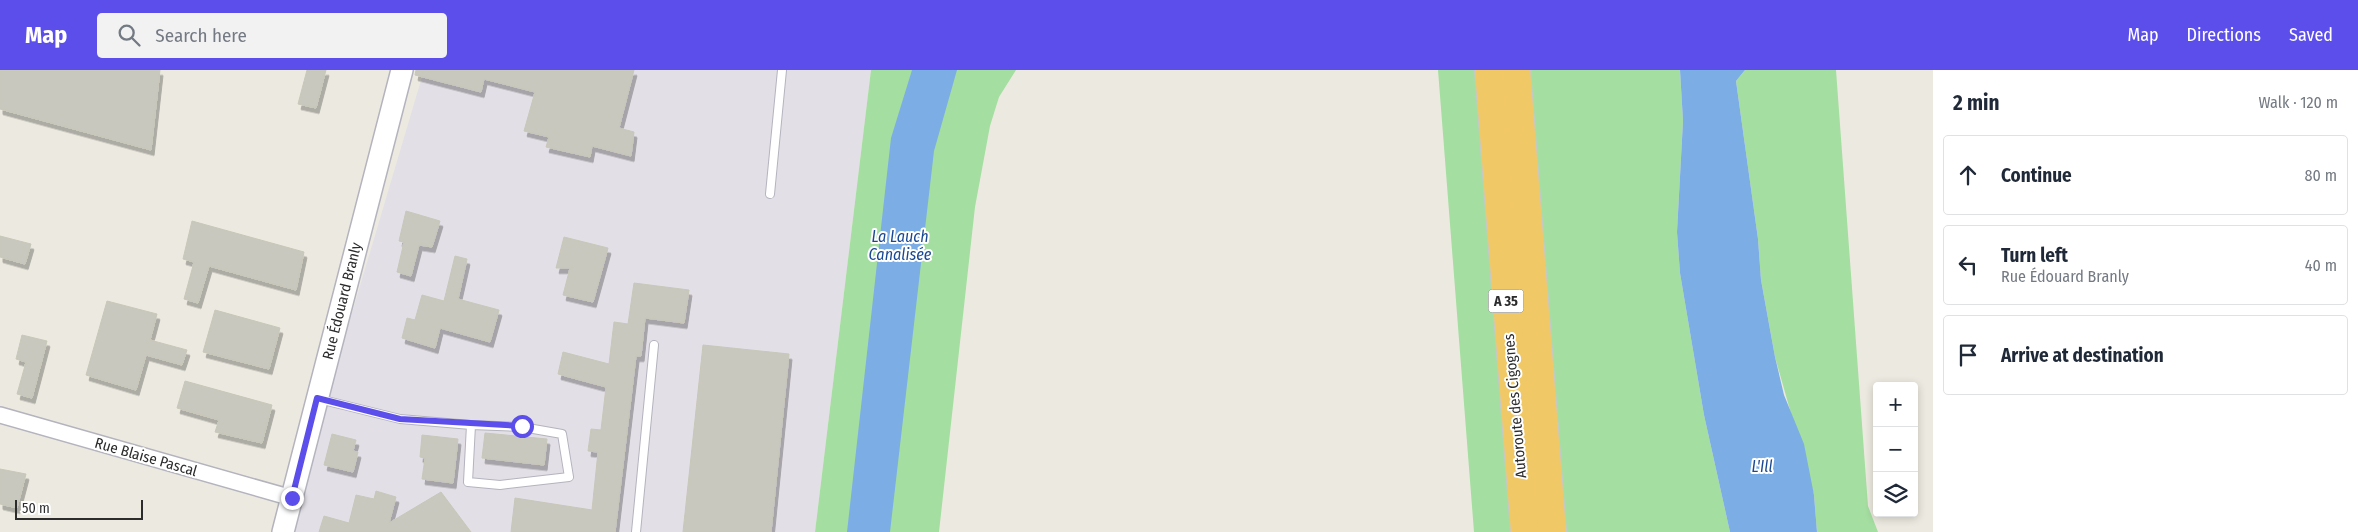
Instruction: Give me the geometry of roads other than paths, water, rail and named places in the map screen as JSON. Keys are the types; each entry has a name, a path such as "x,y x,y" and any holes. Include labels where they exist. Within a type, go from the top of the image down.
{"highway":[{"name":"Autoroute des Cigognes","path":"1489,70 1525,532"},
{"name":"Autoroute des Cigognes","path":"1516,70 1552,532"}],"street":[{"name":"Rue Édouard Branly","path":"283,532 402,70"},
{"name":"Rue Blaise Pascal","path":"0,415 292,498"}],"lane":[{"path":"770,194 782,70"},
{"path":"636,532 654,345"},
{"path":"317,398 400,419 522,426 562,434 569,478 500,484 468,482 471,424"}],"water":[{"name":"La Lauch Canalisée","path":"912,70 957,70 934,151 890,532 847,532 891,138"},
{"name":"L'Ill","path":"1680,70 1745,70 1736,81 1758,239 1761,280 1784,395 1804,444 1814,495 1817,532 1730,532 1704,415 1680,273 1677,232 1683,121"}]}
